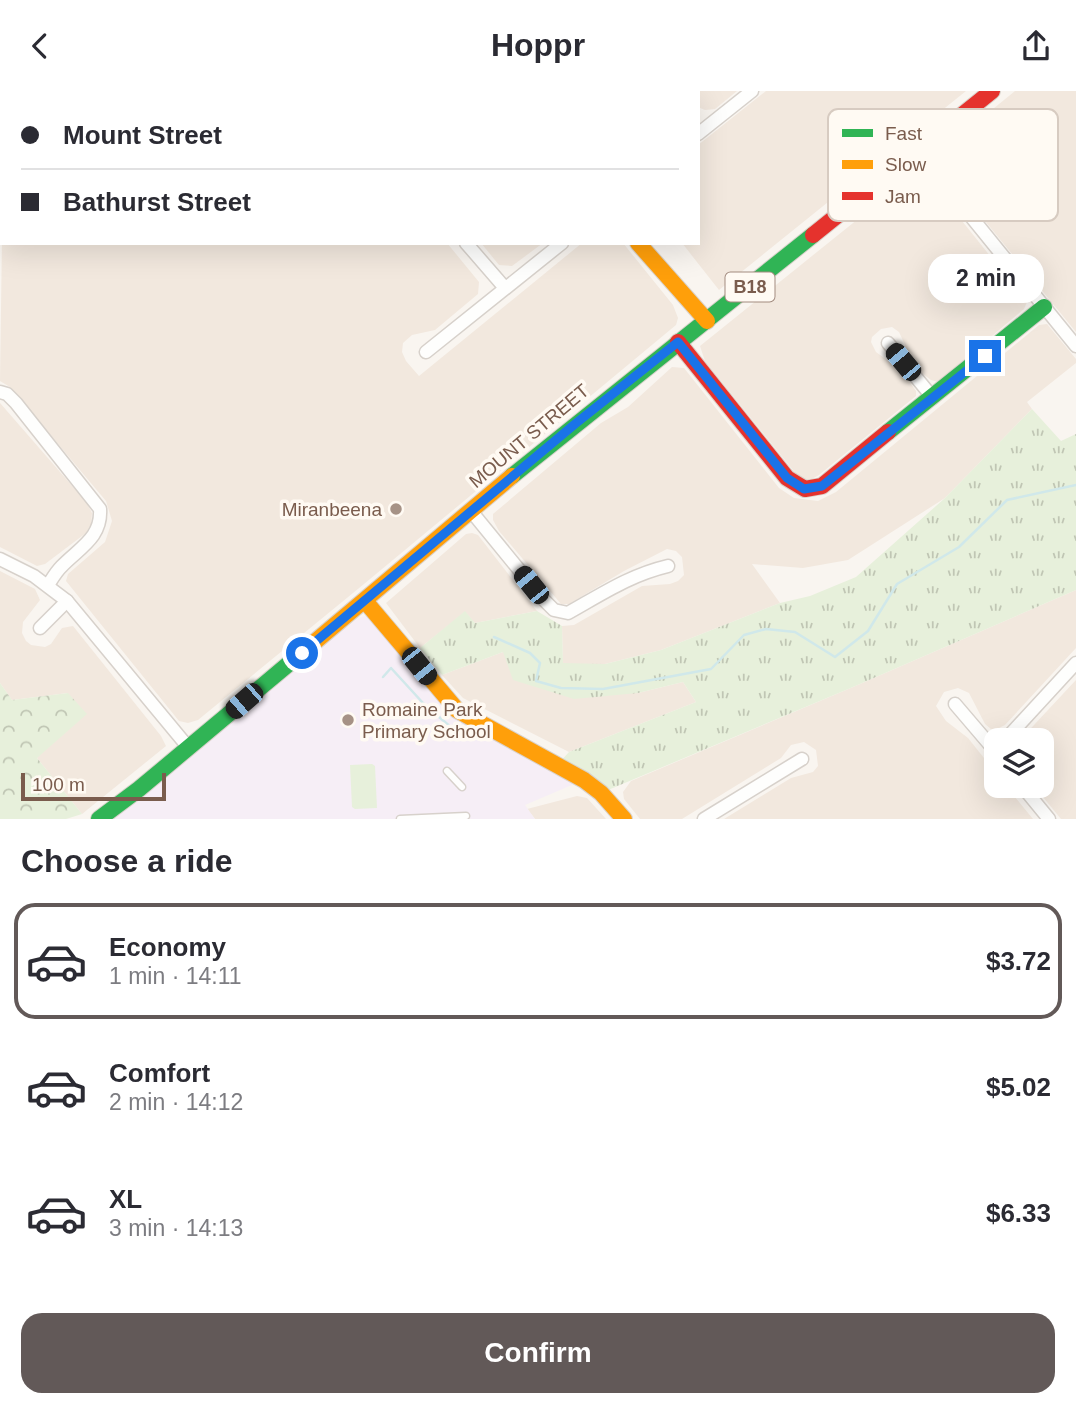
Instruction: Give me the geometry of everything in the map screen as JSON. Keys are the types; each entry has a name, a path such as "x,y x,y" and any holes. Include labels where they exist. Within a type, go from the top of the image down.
{"main road":[{"name":"MOUNT STREET","path":"969,109 992,91"},
{"name":"MOUNT STREET","path":"99,819 123,802 575,424 830,221"},
{"path":"640,245 707,321"},
{"path":"678,342 787,478 804,489 822,486 1044,307"},
{"path":"365,600 457,710 584,780 601,793 624,819"}],"street":[{"path":"700,130 752,91"},
{"path":"974,221 1076,345"},
{"path":"468,245 505,288"},
{"path":"426,352 559,245"},
{"path":"888,344 933,398"},
{"path":"0,392 16,403 100,509 101,522 97,533 60,568 48,585"},
{"path":"471,511 554,610 568,614 642,572 668,566"},
{"path":"0,559 48,585 67,601 188,747"},
{"path":"40,628 67,601"},
{"path":"1016,728 1076,663"},
{"path":"955,704 984,737"},
{"path":"704,819 802,759"},
{"path":"1032,798 1049,819"}],"lane":[{"path":"447,771 462,787"},
{"path":"400,819 466,815"}],"shaded area":[{"path":"700,91 737,91 715,109 700,108"},
{"path":"766,91 966,91 944,109 828,109 828,202 719,290 684,245 700,245 700,143"},
{"path":"1015,91 1076,91 1076,332 985,221 1058,221 1058,109 993,109"},
{"path":"856,221 962,221 1027,302 1024,309 938,382 923,374 911,358 899,332 892,327 881,329 872,337 871,342 876,352 907,378 916,391 916,396 810,480 801,480 705,361 700,346"},
{"path":"2,245 449,245 479,282 478,294 435,330 412,335 403,343 402,352 406,361 419,376 580,245 625,245 673,305 678,318 676,325 364,584 198,720 188,723 179,721 66,581 68,574 105,542 112,521 106,501 10,387 0,381"},
{"path":"483,245 540,245 512,266 499,265"},
{"path":"1047,324 1076,359 1076,363 1027,402 1032,409 945,498 848,560 803,568 752,564 780,603 661,650 605,664 563,664 562,626 574,625 642,586 678,581 684,575 682,557 676,551 667,549 569,604 561,604 499,531 493,514 601,423 628,407 672,367 684,368 779,488 794,498 818,501 836,492 1039,325"},
{"path":"0,403 87,503 92,513 91,525 86,533 45,564 37,566 0,547"},
{"path":"466,534 478,535 537,611 475,623 465,612 420,648 386,603"},
{"path":"0,571 35,589 40,600 23,622 22,633 26,641 31,645 45,647 51,644 62,628 73,626 161,736 166,746 82,814 37,758 68,693 12,700 0,683"},
{"path":"1076,590 1076,648 1005,725 990,728 969,693 958,688 944,692 936,706 946,721 968,738 984,758 984,798 1016,798 1033,819 724,819 791,778 813,772 818,766 816,750 804,742 791,745 781,758 682,819 640,819 624,799 623,792 631,781"},
{"name":"Romaine Park Primary School","path":"370,617 442,704 579,782 525,805 535,819 112,819 358,618"},
{"path":"503,652 638,693 683,682 696,702 569,752 463,698 442,675"},
{"path":"1076,680 1076,819 1061,819 1044,798 1054,798 1054,728 1031,728"},
{"path":"577,796 587,798 606,819 535,819 527,809"}],"green space":[{"path":"1032,409 1061,441 1076,434 1076,590 601,793 557,765 569,752 696,702 683,682 638,693 574,699 513,680 503,652 442,675 420,648 465,611 475,623 537,611 562,626 563,663 605,664 661,650 780,603 810,596 856,577 945,498"},
{"path":"0,683 12,700 68,693 87,714 37,758 82,814 66,819 0,819"},
{"path":"350,765 375,766 377,808 355,809 352,807"}],"waterway":[{"path":"494,637 530,653 540,663 536,681 561,688 603,689 711,669 744,635 766,629 795,632 835,657 868,631 897,584 959,547 1007,500 1076,485"},
{"path":"383,677 391,668 423,703 453,729"}],"traffic: fast":[{"path":"512,476 813,235"},
{"path":"888,432 1044,307"},
{"path":"99,819 139,789 304,651"}],"traffic: slow":[{"path":"640,245 707,321"},
{"path":"304,651 512,476"},
{"path":"365,601 457,710 584,780 601,793 624,819"}],"traffic: jam":[{"path":"970,109 992,91"},
{"path":"813,235 830,221"},
{"path":"678,342 787,478 805,489 822,486 888,432"}],"place":[{"name":"Miranbeena","path":"396,509"},
{"name":"Romaine Park Primary School","path":"348,720"}],"route":[{"path":"302,653 575,424 678,342 787,478 804,489 822,486 985,356"}]}
